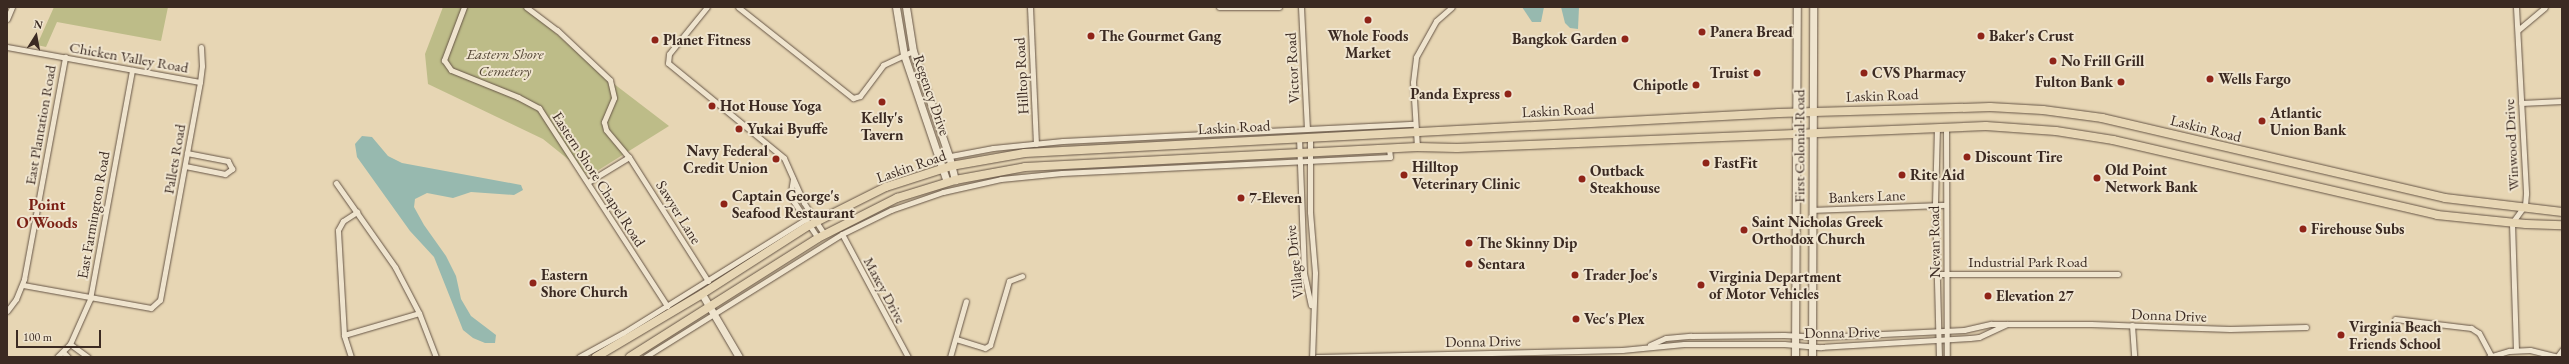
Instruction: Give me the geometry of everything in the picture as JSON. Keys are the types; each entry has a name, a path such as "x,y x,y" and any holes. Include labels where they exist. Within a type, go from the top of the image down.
{"main road":[{"name":"Regency Drive","path":"896,7 904,55 940,158 947,167 952,185"},
{"name":"Regency Drive","path":"906,7 913,51 949,156 947,167"},
{"name":"First Colonial Road","path":"1795,357 1797,7"},
{"name":"First Colonial Road","path":"1812,357 1813,7"},
{"name":"Laskin Road","path":"596,357 810,221 886,187 947,167 1025,153 1214,138 1299,137 1308,133 1416,133 1812,112 1978,106 2062,112 2127,123 2445,198 2562,212"},
{"name":"Laskin Road","path":"630,357 711,310 821,236 897,198 1025,167 1299,158 1389,149 1457,148 1937,126 2016,127 2091,136 2411,210 2512,223 2562,224"},
{"path":"700,291 739,357"}],"street":[{"path":"7,19 12,7"},
{"name":"Eastern Shore Chapel Road","path":"464,7 444,60 451,70 518,97 539,108 667,306"},
{"name":"Sawyer Lane","path":"526,7 557,30 607,76 613,87 614,98 604,126 608,134 629,157 708,281"},
{"path":"707,7 669,54 668,63 782,155 810,221 821,236"},
{"path":"738,7 850,97 860,96 884,65 913,51"},
{"name":"Hilltop Road","path":"1030,7 1036,144"},
{"path":"1219,7 1279,7"},
{"name":"Victor Road","path":"1301,7 1308,133"},
{"path":"1416,148 1413,82 1416,57 1436,20 1452,7"},
{"name":"Winwood Drive","path":"2512,223 2523,208 2526,194 2516,7"},
{"path":"2518,30 2545,7"},
{"name":"Chicken Valley Road","path":"7,47 200,82"},
{"name":"Pallets Road","path":"90,299 151,308 160,300 200,82 202,66 201,47"},
{"name":"East Plantation Road","path":"7,312 23,285 65,57"},
{"name":"East Farmington Road","path":"57,357 70,344 90,299 132,70"},
{"path":"2521,103 2562,101"},
{"name":"Laskin Road","path":"940,158 1036,144 1214,138 1308,133 1415,124"},
{"name":"Nevan Road","path":"1937,126 1935,205 1940,357"},
{"name":"Nevan Road","path":"1946,126 1947,357"},
{"name":"Village Drive","path":"1308,133 1310,157 1310,212 1315,273 1312,312 1312,357"},
{"name":"Village Drive","path":"1299,137 1304,273 1312,312"},
{"path":"185,166 225,174 232,169 228,161 187,153"},
{"path":"588,182 629,157"},
{"path":"793,178 791,192 821,236"},
{"path":"336,183 395,267 419,313 436,357"},
{"name":"Laskin Road","path":"645,357 711,310 842,234 891,210 952,185"},
{"name":"Bankers Lane","path":"1813,210 1946,205"},
{"path":"350,357 344,335 338,230 343,220 357,212"},
{"name":"Laskin Road","path":"579,357 667,306 700,291 708,281 810,221"},
{"path":"2512,223 2516,350"},
{"name":"Maxey Drive","path":"842,234 908,357"},
{"name":"Industrial Park Road","path":"1937,274 2118,274"},
{"path":"956,339 985,348 990,345 1009,281 1022,276"},
{"path":"23,285 90,299"},
{"path":"950,357 966,301"},
{"path":"344,335 419,313"},
{"path":"2395,319 2471,328 2479,333 2490,357 2508,354 2516,350 2541,351 2558,357 2562,350"},
{"name":"Donna Drive","path":"1650,345 1658,340 1672,337 1794,335 1811,337 1947,331 1972,329 1991,324 2230,329 2306,327"},
{"name":"Donna Drive","path":"1317,357 1557,354 1622,350 1650,345 1795,344 1812,347 1979,337 2007,324"},
{"path":"2132,326 2134,357"},
{"path":"70,344 88,357"},
{"path":"63,352 68,357"}],"green space":[{"path":"54,7 168,7 161,41 57,22 46,47 37,45"},
{"name":"Eastern Shore Cemetery","path":"443,7 522,7 536,16 605,77 669,126 589,176 543,139 428,84 425,54"}],"water":[{"path":"1522,7 1544,7 1541,22 1532,22"},
{"path":"1561,7 1579,7 1578,29 1570,28 1565,23"},
{"path":"362,136 372,137 388,156 402,163 521,185 523,190 514,195 471,192 453,198 427,193 415,199 414,207 424,225 446,256 456,276 461,299 471,316 496,335 495,343 485,343 473,338 463,330 434,257 410,231 357,157 355,144"}],"place":[{"name":"Whole Foods Market","path":"1368,20"},
{"name":"Panera Bread","path":"1702,32"},
{"name":"The Gourmet Gang","path":"1091,36"},
{"name":"Baker's Crust","path":"1981,36"},
{"name":"Bangkok Garden","path":"1625,39"},
{"name":"Planet Fitness","path":"655,40"},
{"name":"No Frill Grill","path":"2053,61"},
{"name":"Truist","path":"1757,73"},
{"name":"CVS Pharmacy","path":"1864,73"},
{"name":"Wells Fargo","path":"2210,79"},
{"name":"Fulton Bank","path":"2121,82"},
{"name":"Chipotle","path":"1696,85"},
{"name":"Panda Express","path":"1508,94"},
{"name":"Kelly's Tavern","path":"882,102"},
{"name":"Hot House Yoga","path":"712,106"},
{"name":"Atlantic Union Bank","path":"2262,121"},
{"name":"Yukai Byuffe","path":"739,129"},
{"name":"Discount Tire","path":"1967,157"},
{"name":"Navy Federal Credit Union","path":"776,159"},
{"name":"FastFit","path":"1706,163"},
{"name":"Hilltop Veterinary Clinic","path":"1404,175"},
{"name":"Rite Aid","path":"1902,175"},
{"name":"Old Point Network Bank","path":"2097,178"},
{"name":"Outback Steakhouse","path":"1582,179"},
{"name":"7-Eleven","path":"1241,198"},
{"name":"Captain George's Seafood Restaurant","path":"724,204"},
{"name":"Firehouse Subs","path":"2303,229"},
{"name":"Saint Nicholas Greek Orthodox Church","path":"1744,230"},
{"name":"The Skinny Dip","path":"1469,243"},
{"name":"Sentara","path":"1469,264"},
{"name":"Trader Joe's","path":"1575,275"},
{"name":"Eastern Shore Church","path":"533,283"},
{"name":"Virginia Department of Motor Vehicles","path":"1701,285"},
{"name":"Elevation 27","path":"1988,296"},
{"name":"Vec's Plex","path":"1576,319"},
{"name":"Virginia Beach Friends School","path":"2341,335"}],"district":[{"name":"Point O'Woods","path":"47,214"}]}
